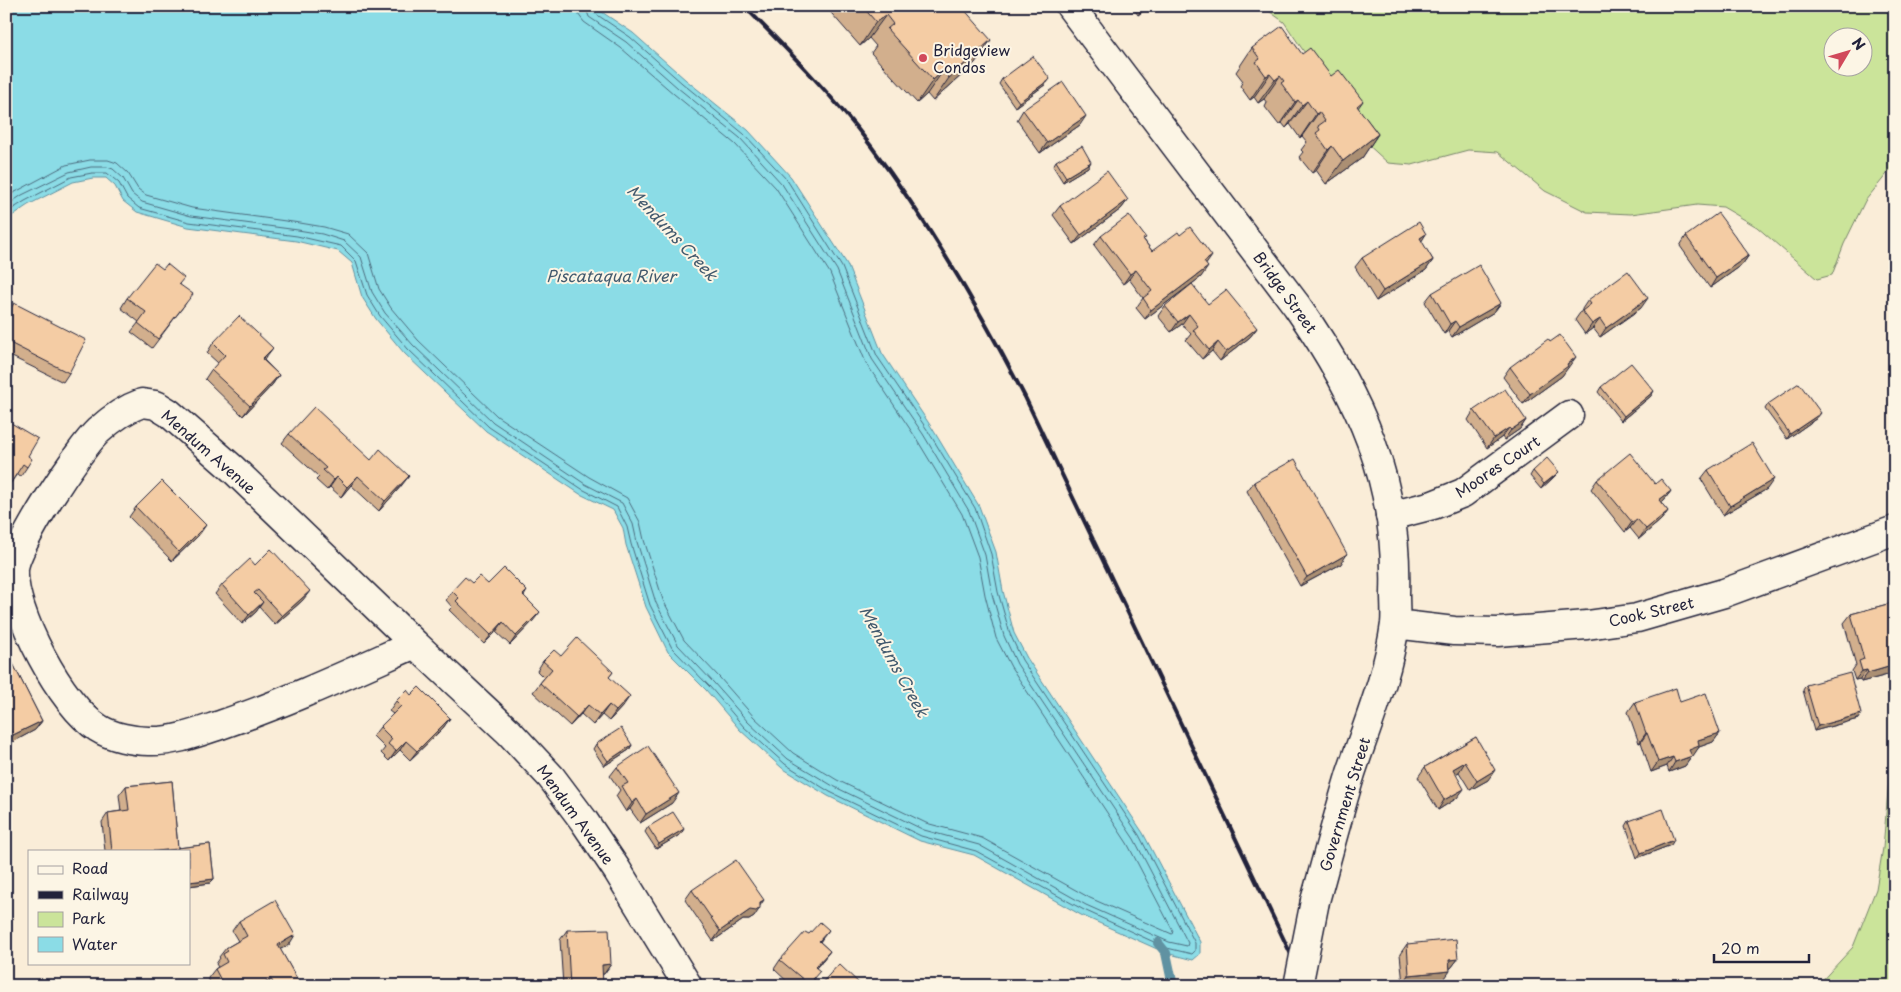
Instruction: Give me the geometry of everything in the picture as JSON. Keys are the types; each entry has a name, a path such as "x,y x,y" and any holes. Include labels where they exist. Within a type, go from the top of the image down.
{"street":[{"name":"Bridge Street","path":"1070,6 1297,306 1324,345 1350,390 1369,433 1381,472 1390,516 1395,557 1395,624"},
{"name":"Mendum Avenue","path":"414,644 329,682 241,718 187,736 165,741 129,738 99,729 70,701 30,635 21,613 14,586 14,567 18,553 33,525 87,442 98,430 130,407 142,403 156,405 169,413 233,470 414,644 509,732 552,777 617,870 688,986"},
{"name":"Moores Court","path":"1390,516 1434,505 1463,493 1569,415"},
{"name":"Cook Street","path":"1395,624 1454,631 1498,632 1587,625 1637,618 1724,593 1895,530"},
{"name":"Government Street","path":"1298,986 1315,901 1351,775 1383,679 1395,624"}],"green space":[{"path":"1262,6 1895,6 1895,164 1865,201 1844,244 1832,275 1817,279 1757,227 1723,207 1697,205 1631,214 1587,212 1545,191 1498,152 1468,150 1412,165 1388,163 1365,142 1284,22"},
{"path":"1895,739 1895,986 1817,986 1853,947 1876,889 1883,848 1890,768 1890,743"}],"water":[{"name":"Piscataqua River","path":"6,6 593,6 633,33 686,80 748,130 791,177 847,264 882,353 932,428 979,506 996,552 1003,591 1014,633 1027,658 1143,833 1200,942 1200,954 1193,960 1166,953 1081,915 974,855 920,841 828,796 782,768 740,730 706,690 668,652 646,607 626,545 623,528 613,510 580,494 486,431 404,353 376,319 362,297 352,263 338,251 296,241 188,227 137,212 123,201 115,186 106,178 93,178 73,182 28,205 6,220"}],"building":[{"path":"862,6 962,6 991,40 949,78 943,71 933,80 887,29 893,24 886,15 876,22"},
{"path":"1282,26 1302,54 1310,48 1331,76 1339,70 1363,101 1357,106 1378,134 1343,161 1332,146 1328,150 1316,133 1320,130 1318,126 1325,121 1319,112 1316,114 1307,101 1302,105 1298,100 1295,102 1281,83 1284,81 1280,76 1275,80 1270,74 1266,76 1256,62 1260,59 1252,48"},
{"path":"1033,56 1050,79 1019,102 1002,79"},
{"path":"1063,82 1086,116 1047,143 1023,110"},
{"path":"1082,146 1091,162 1066,177 1056,161"},
{"path":"1107,171 1128,200 1081,235 1060,206"},
{"path":"1718,213 1749,255 1716,278 1686,236"},
{"path":"1129,215 1146,238 1143,239 1152,251 1178,232 1180,235 1190,227 1212,256 1204,262 1208,267 1151,310 1143,298 1152,291 1136,270 1130,274 1101,236"},
{"path":"1419,222 1426,234 1420,238 1433,260 1383,291 1362,258"},
{"path":"155,263 163,269 167,264 184,278 179,284 193,294 158,339 138,323 146,312 127,298"},
{"path":"1479,265 1501,303 1459,327 1455,321 1450,324 1432,293"},
{"path":"1628,271 1648,298 1606,328 1600,319 1592,324 1582,311 1591,304 1588,300"},
{"path":"1192,284 1208,304 1226,290 1257,328 1226,352 1218,342 1209,350 1193,330 1198,326 1189,314 1178,322 1165,306"},
{"path":"14,303 86,340 69,373 6,341 6,317"},
{"path":"239,316 273,348 262,359 279,375 250,406 211,370 225,355 213,343"},
{"path":"1560,335 1576,357 1567,364 1568,366 1530,394 1510,367 1548,339 1550,342"},
{"path":"1631,363 1654,391 1624,416 1601,387"},
{"path":"1799,383 1821,413 1790,434 1768,404"},
{"path":"1505,389 1526,420 1494,438 1474,410"},
{"path":"314,407 371,460 380,449 409,476 385,501 358,476 347,487 337,477 334,480 323,470 326,468 289,434"},
{"path":"6,420 38,439 28,456 32,459 27,467 23,464 10,484 6,482"},
{"path":"1752,443 1774,479 1730,506 1708,470"},
{"path":"1630,453 1655,484 1661,479 1671,491 1659,500 1668,511 1646,529 1637,519 1632,522 1597,480"},
{"path":"1547,458 1559,472 1544,484 1533,471"},
{"path":"1295,459 1347,554 1307,577 1254,482"},
{"path":"162,481 206,525 179,552 136,507"},
{"path":"271,549 310,591 282,616 258,590 254,593 263,602 249,615 222,585 250,559 255,565"},
{"path":"504,568 527,591 523,595 540,612 516,636 503,622 491,635 456,601 459,598 452,591 465,577 472,583 479,576 488,584"},
{"path":"1895,602 1895,665 1868,673 1867,670 1862,671 1859,661 1864,659 1851,614"},
{"path":"577,638 613,672 609,677 630,696 616,711 609,705 600,715 588,705 577,717 540,683 552,669 543,661 554,650 561,656"},
{"path":"6,650 42,721 13,735 6,724"},
{"path":"1850,673 1861,714 1818,726 1806,685"},
{"path":"419,687 450,718 417,751 406,741 396,751 388,744 392,739 380,727 401,706 396,701 407,690 411,695"},
{"path":"1676,688 1680,702 1706,693 1720,733 1698,740 1699,746 1689,750 1692,756 1675,762 1673,757 1658,762 1635,702"},
{"path":"621,728 632,745 608,761 596,744"},
{"path":"1476,737 1495,770 1477,781 1465,762 1453,769 1464,789 1444,800 1425,767"},
{"path":"648,746 679,793 646,814 637,799 632,803 622,786 628,783 617,767"},
{"path":"172,781 178,849 112,850 108,813 129,810 126,786"},
{"path":"1663,809 1674,840 1641,853 1629,821"},
{"path":"673,812 684,829 659,844 648,827"},
{"path":"210,844 214,879 190,882 190,850 177,850 178,848"},
{"path":"736,860 764,900 760,902 760,908 756,911 750,910 720,931 692,890"},
{"path":"275,900 295,935 278,945 300,984 297,986 275,986 271,979 260,986 224,986 215,969 227,962 223,954 228,951 226,948 247,936 239,921"},
{"path":"820,922 829,930 819,941 830,951 815,967 820,971 813,979 820,985 839,964 862,986 801,986 805,981 780,960 805,932 809,934"},
{"path":"609,929 611,964 602,965 603,986 570,986 567,930"},
{"path":"1456,939 1458,959 1449,960 1450,971 1409,975 1407,944"}],"waterway":[{"name":"Mendums Creek","path":"1158,943 1166,953 1173,986"}],"railway":[{"path":"744,6 826,91 871,146 914,206 972,300 1025,397 1306,986"}],"place":[{"name":"Bridgeview Condos","path":"923,58"}]}
